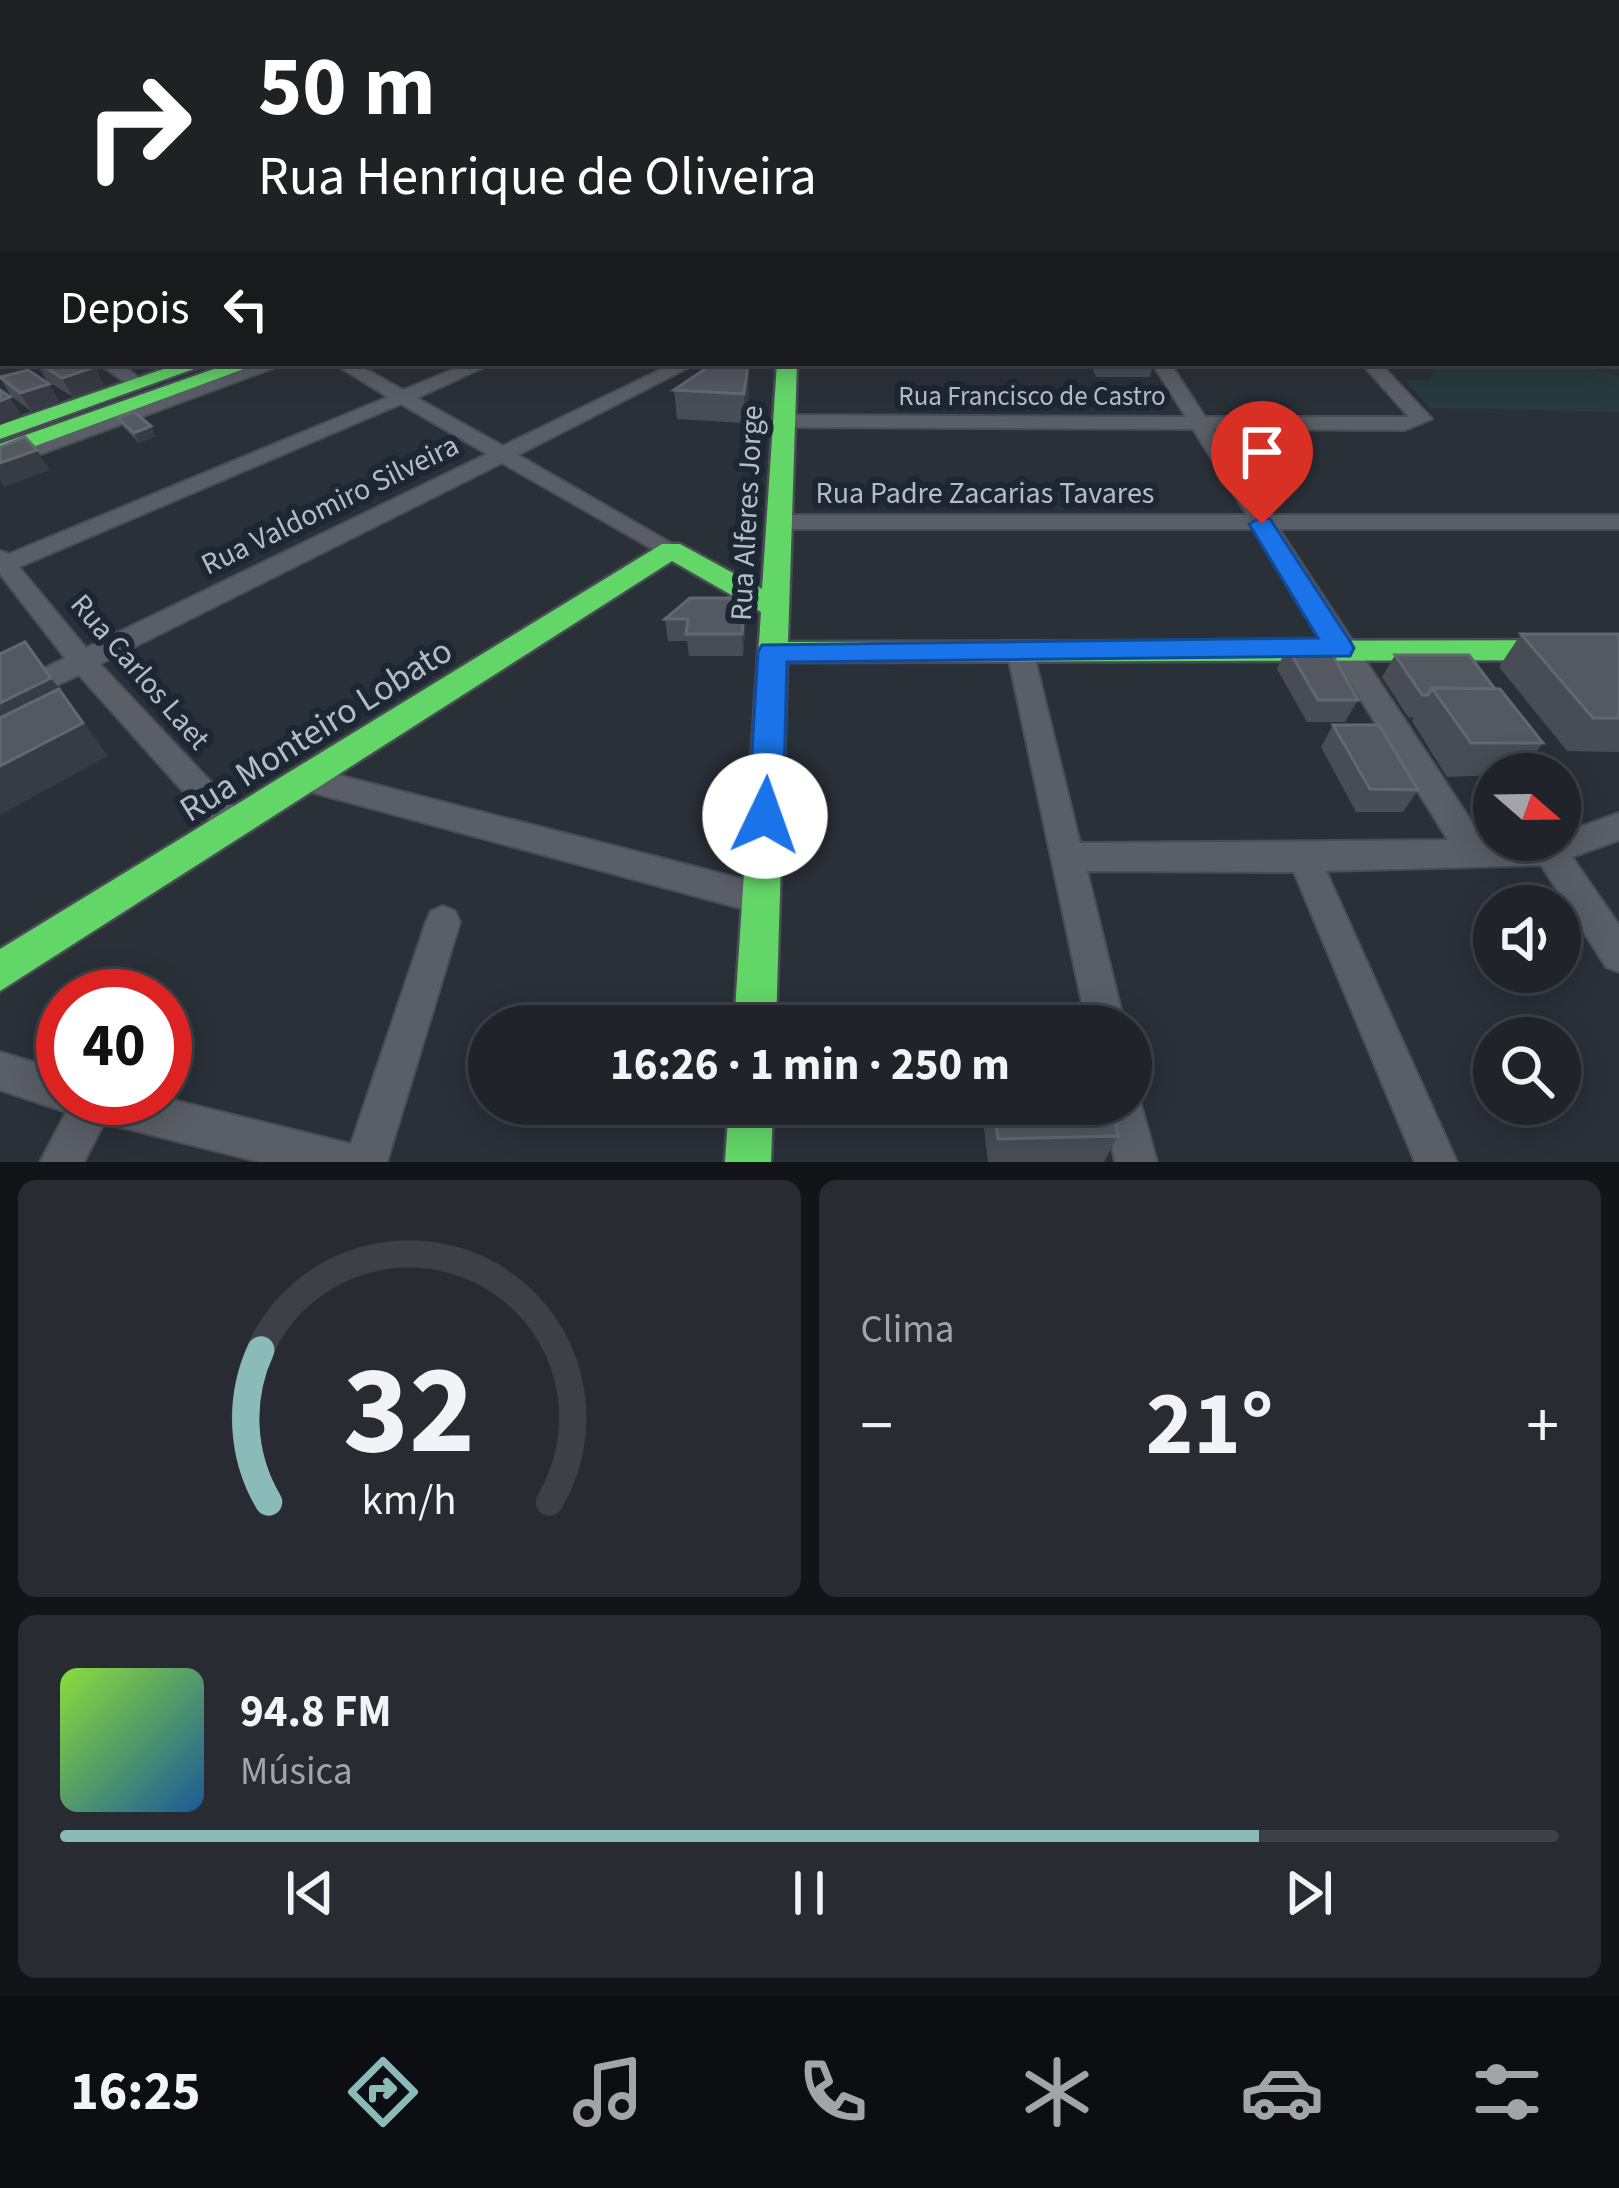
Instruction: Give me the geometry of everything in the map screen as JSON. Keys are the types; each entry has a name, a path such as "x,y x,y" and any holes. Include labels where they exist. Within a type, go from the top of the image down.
{"street":[{"path":"112,366 140,384"},
{"path":"0,436 191,366"},
{"path":"0,436 212,366"},
{"path":"0,452 242,366"},
{"path":"0,463 270,366"},
{"path":"347,366 775,608"},
{"path":"1,563 477,366"},
{"name":"Rua Valdomiro Silveira","path":"0,702 682,366"},
{"name":"Rua Alferes Jorge","path":"756,1005 787,366"},
{"path":"1163,366 1473,851"},
{"name":"Rua Francisco de Castro","path":"784,422 1405,424 1422,419 1373,366"},
{"name":"Rua Padre Zacarias Tavares","path":"782,522 1619,522"},
{"name":"Rua Monteiro Lobato","path":"0,972 671,550"},
{"name":"Rua Carlos Laet","path":"1,563 82,661 232,826"},
{"path":"773,652 1619,650"},
{"path":"1020,651 1101,1005"},
{"path":"307,779 762,899"},
{"path":"1581,840 1619,826"},
{"path":"1069,856 1304,858 1473,853"},
{"path":"1304,858 1436,1162"},
{"path":"1557,861 1619,955"},
{"path":"366,1162 443,922"},
{"path":"0,1071 36,1083"},
{"path":"62,1162 72,1125"},
{"path":"192,1125 344,1162"},
{"path":"748,1162 750,1125"},
{"path":"1128,1125 1136,1162"}],"green space":[{"path":"1426,366 1584,366 1619,377 1619,412 1431,408 1404,380 1428,381 1437,370"}],"building":[{"path":"43,366 95,367 62,378"},
{"path":"710,366 748,366 744,394 674,390"},
{"path":"28,370 49,384 20,393 0,377"},
{"path":"134,412 151,426 134,433 118,418"},
{"path":"25,437 37,450 0,463 0,447"},
{"path":"690,598 745,598 742,634 686,634 688,619 665,619"},
{"path":"1521,634 1619,634 1619,718 1593,718"},
{"path":"25,642 51,678 0,703 0,654"},
{"path":"1287,647 1328,647 1358,700 1318,700"},
{"path":"1395,655 1469,655 1495,689 1432,688 1422,695"},
{"path":"1432,688 1500,689 1543,743 1471,743"},
{"path":"59,689 83,723 0,766 0,718"},
{"path":"1333,725 1379,725 1418,790 1370,789"},
{"path":"996,1125 1116,1125 1118,1136 998,1139"}],"traffic: fast":[{"path":"0,432 191,366"},
{"path":"0,452 242,366"},
{"path":"756,1005 787,366"},
{"path":"0,972 671,550 775,608"},
{"path":"773,652 1619,650"},
{"path":"748,1162 750,1125"}],"route":[{"path":"765,816 773,652 1340,648 1262,524"}]}
